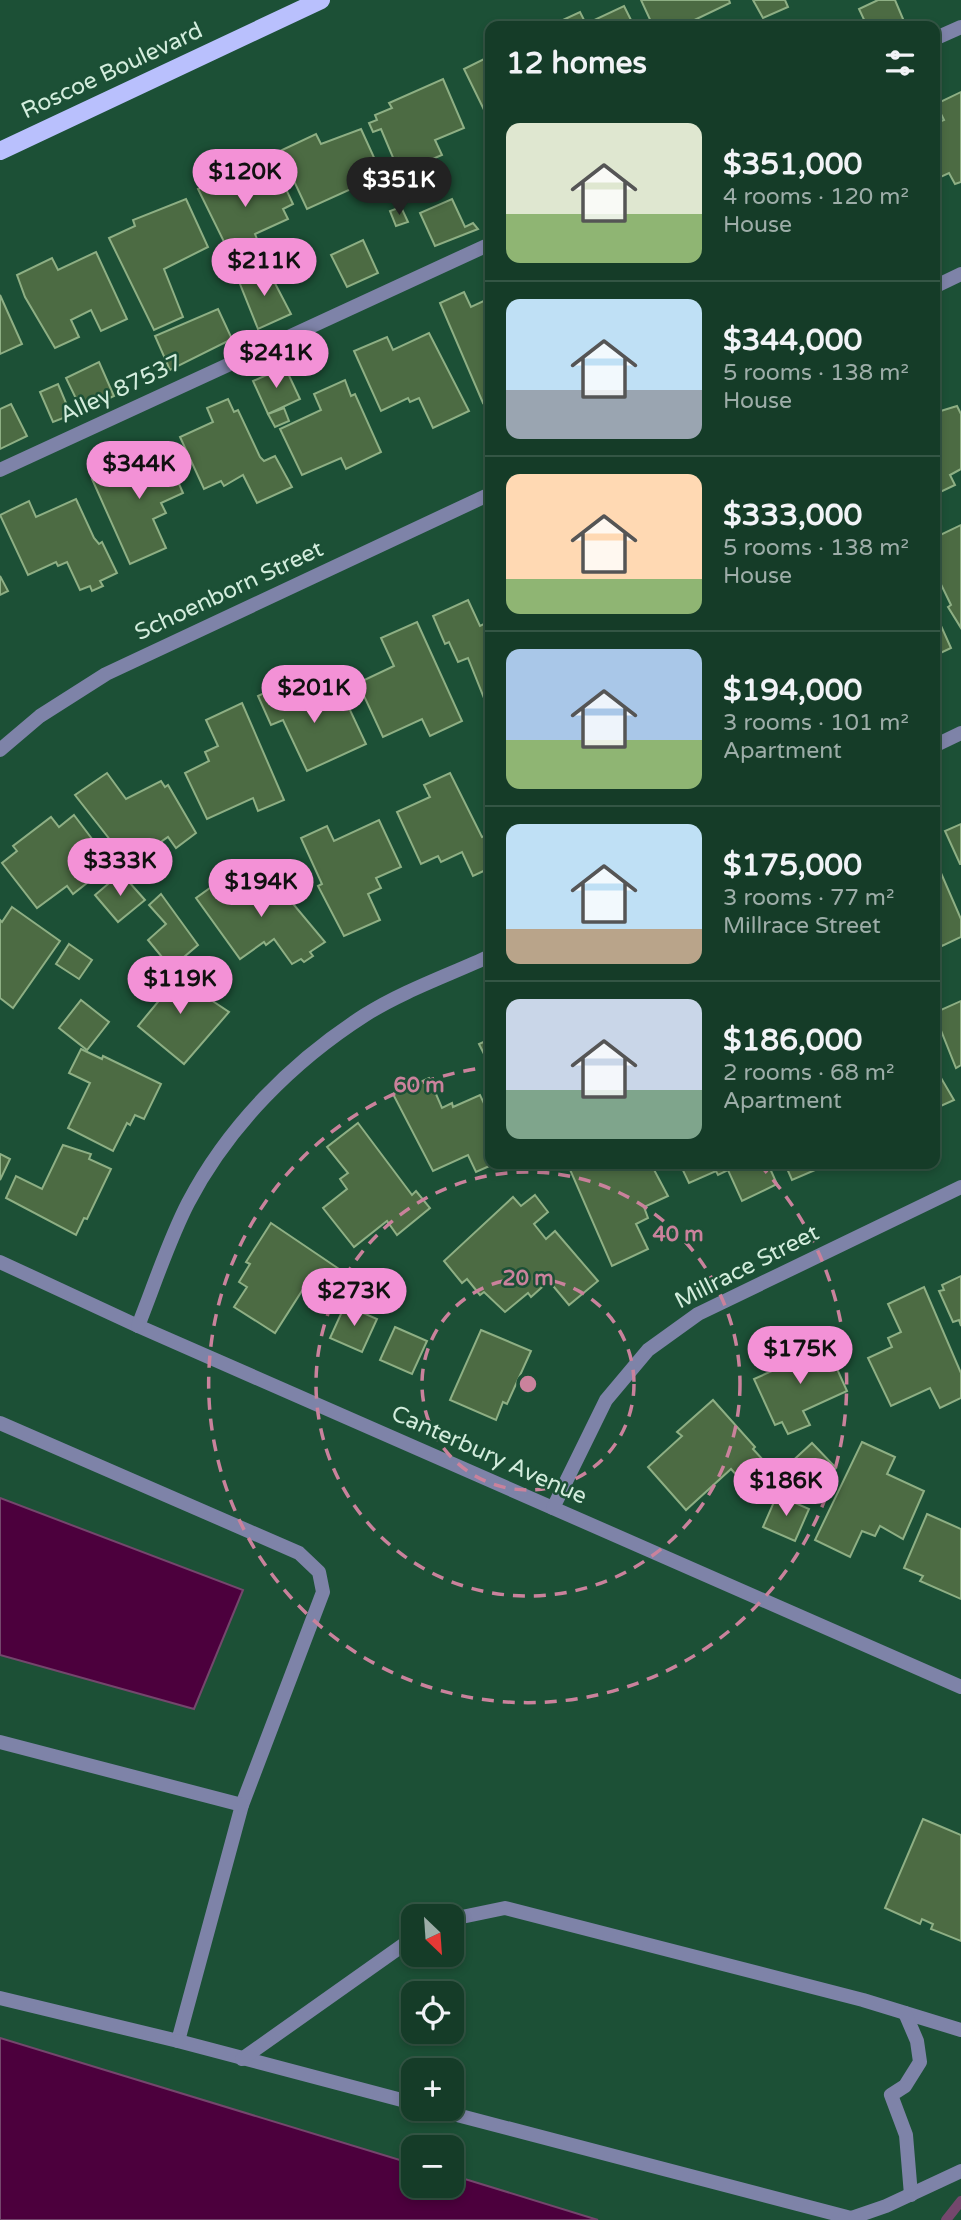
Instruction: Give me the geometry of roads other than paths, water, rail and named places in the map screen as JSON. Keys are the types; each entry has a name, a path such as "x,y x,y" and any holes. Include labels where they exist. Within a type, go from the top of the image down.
{"main road":[{"name":"Roscoe Boulevard","path":"0,151 321,0"}],"street":[{"path":"940,36 961,27"},
{"name":"Alley 87537","path":"0,470 485,246"},
{"path":"940,283 961,274"},
{"name":"Schoenborn Street","path":"0,750 40,716 106,674 485,496"},
{"path":"940,743 961,733"},
{"path":"138,1326 188,1203 218,1155 255,1107 303,1061 366,1014 485,958"},
{"name":"Millrace Street","path":"553,1508 606,1400 648,1350 698,1314 961,1187"},
{"name":"Canterbury Avenue","path":"0,1262 138,1326 961,1688"},
{"path":"0,1423 299,1553 319,1572 323,1592 242,1805 178,2041"},
{"path":"0,1742 242,1805"},
{"path":"464,1917 505,1908 961,2030"},
{"path":"242,2059 401,1946"},
{"path":"0,1998 178,2041 401,2100"},
{"path":"905,2013 917,2040 920,2062 905,2086 891,2095 906,2135 911,2195"},
{"path":"464,2117 858,2219 961,2171"}],"waterway":[{"path":"946,2220 961,2201"}]}
